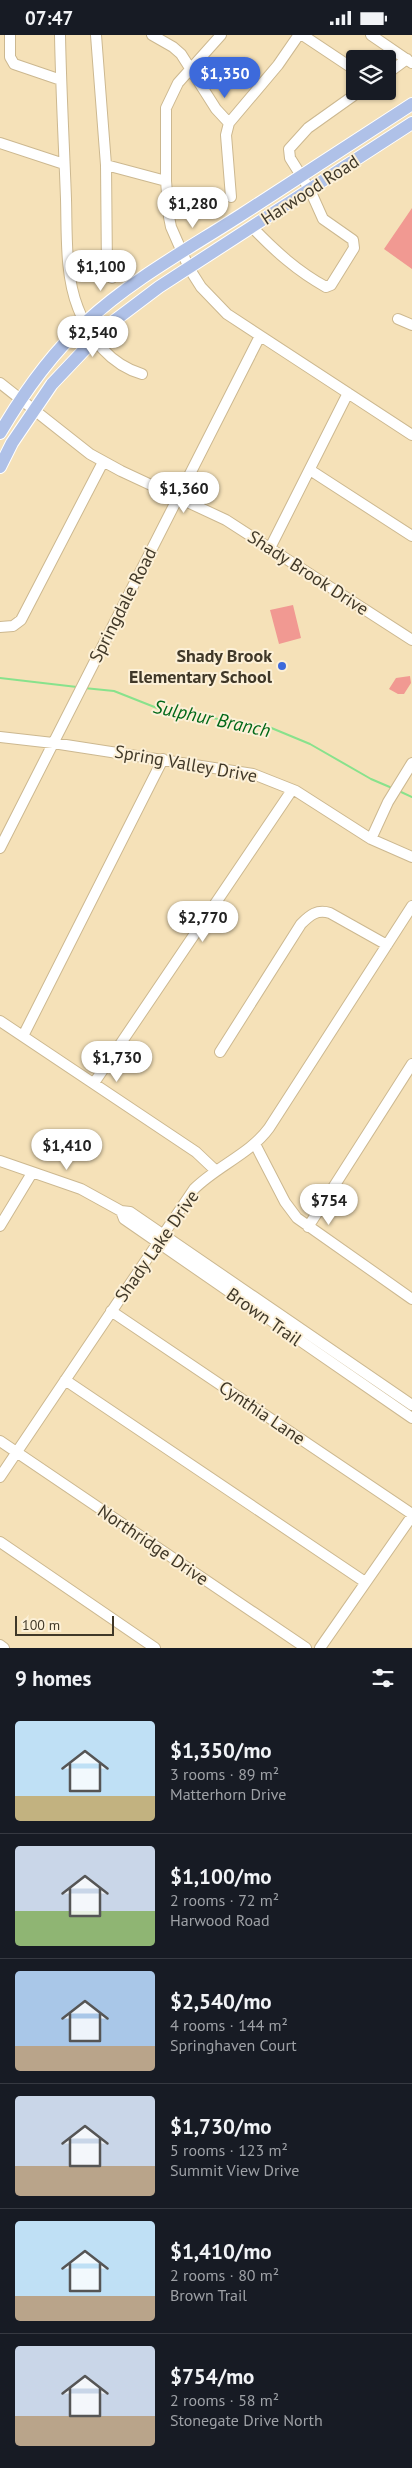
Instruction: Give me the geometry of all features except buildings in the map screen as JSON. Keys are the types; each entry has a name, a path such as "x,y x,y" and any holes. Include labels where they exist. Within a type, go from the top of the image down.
{"main road":[{"name":"Harwood Road","path":"0,433 20,399 50,360 85,323 122,293 412,104"},
{"name":"Harwood Road","path":"0,467 33,410 52,384 94,337 133,306 188,268 412,123"}],"street":[{"path":"10,35 10,57 14,64 61,80"},
{"path":"60,35 64,164 71,279 78,310 100,347 128,370 142,374"},
{"path":"96,35 106,165 107,270 112,278"},
{"path":"152,35 181,54 216,109 229,123"},
{"path":"222,35 190,69 171,93 166,108 166,181 171,227 183,252 188,268 201,287 227,314 412,435"},
{"path":"371,35 410,61 396,69"},
{"path":"231,197 226,135 229,123 278,65 298,36 304,36 346,64"},
{"path":"252,227 279,256 308,277 326,287 331,285 354,248 353,240 322,219 310,190 289,154 292,144 308,128 347,100"},
{"path":"0,143 64,164"},
{"path":"106,165 166,181"},
{"path":"398,319 412,325"},
{"name":"Springdale Road","path":"0,848 260,336"},
{"name":"Shady Brook Drive","path":"0,383 103,462 221,518 270,547 412,640"},
{"path":"270,547 348,393"},
{"path":"0,627 13,626 21,620 103,462"},
{"path":"310,470 412,536"},
{"name":"Spring Valley Drive","path":"0,737 163,759 254,774 292,790 371,839 412,857"},
{"path":"23,1036 163,759"},
{"path":"371,839 388,802 412,763"},
{"path":"94,1083 292,790"},
{"name":"Shady Lake Drive","path":"0,1477 194,1189 215,1170 255,1145 269,1129 412,906"},
{"path":"220,1052 301,924 311,915 320,911 330,913 387,945"},
{"path":"0,1021 196,1152 215,1170"},
{"path":"308,1227 412,1064"},
{"path":"255,1145 285,1202 297,1218 412,1299"},
{"name":"Brown Trail","path":"0,1161 80,1189 121,1211 124,1219 160,1238 314,1338 412,1405"},
{"path":"0,1226 32,1173"},
{"name":"Brown Trail","path":"160,1238 308,1348 412,1418"},
{"name":"Cynthia Lane","path":"111,1311 412,1515"},
{"path":"308,1348 314,1338"},
{"path":"65,1381 366,1582"},
{"name":"Northridge Drive","path":"0,1441 306,1648"},
{"path":"320,1648 412,1515"},
{"path":"0,1542 155,1648"},
{"path":"0,1645 4,1648"}],"shaded area":[{"path":"412,208 412,269 384,249"},
{"path":"293,605 301,638 279,644 270,610"},
{"path":"410,676 411,683 404,694 398,694 389,689 396,678"}],"waterway":[{"name":"Sulphur Branch","path":"0,678 77,687"},
{"name":"Sulphur Branch","path":"84,688 114,691 162,710 269,727 310,744 371,779 392,788"},
{"name":"Sulphur Branch","path":"399,791 412,797"}],"place":[{"name":"Shady Brook Elementary School","path":"282,666"}]}
